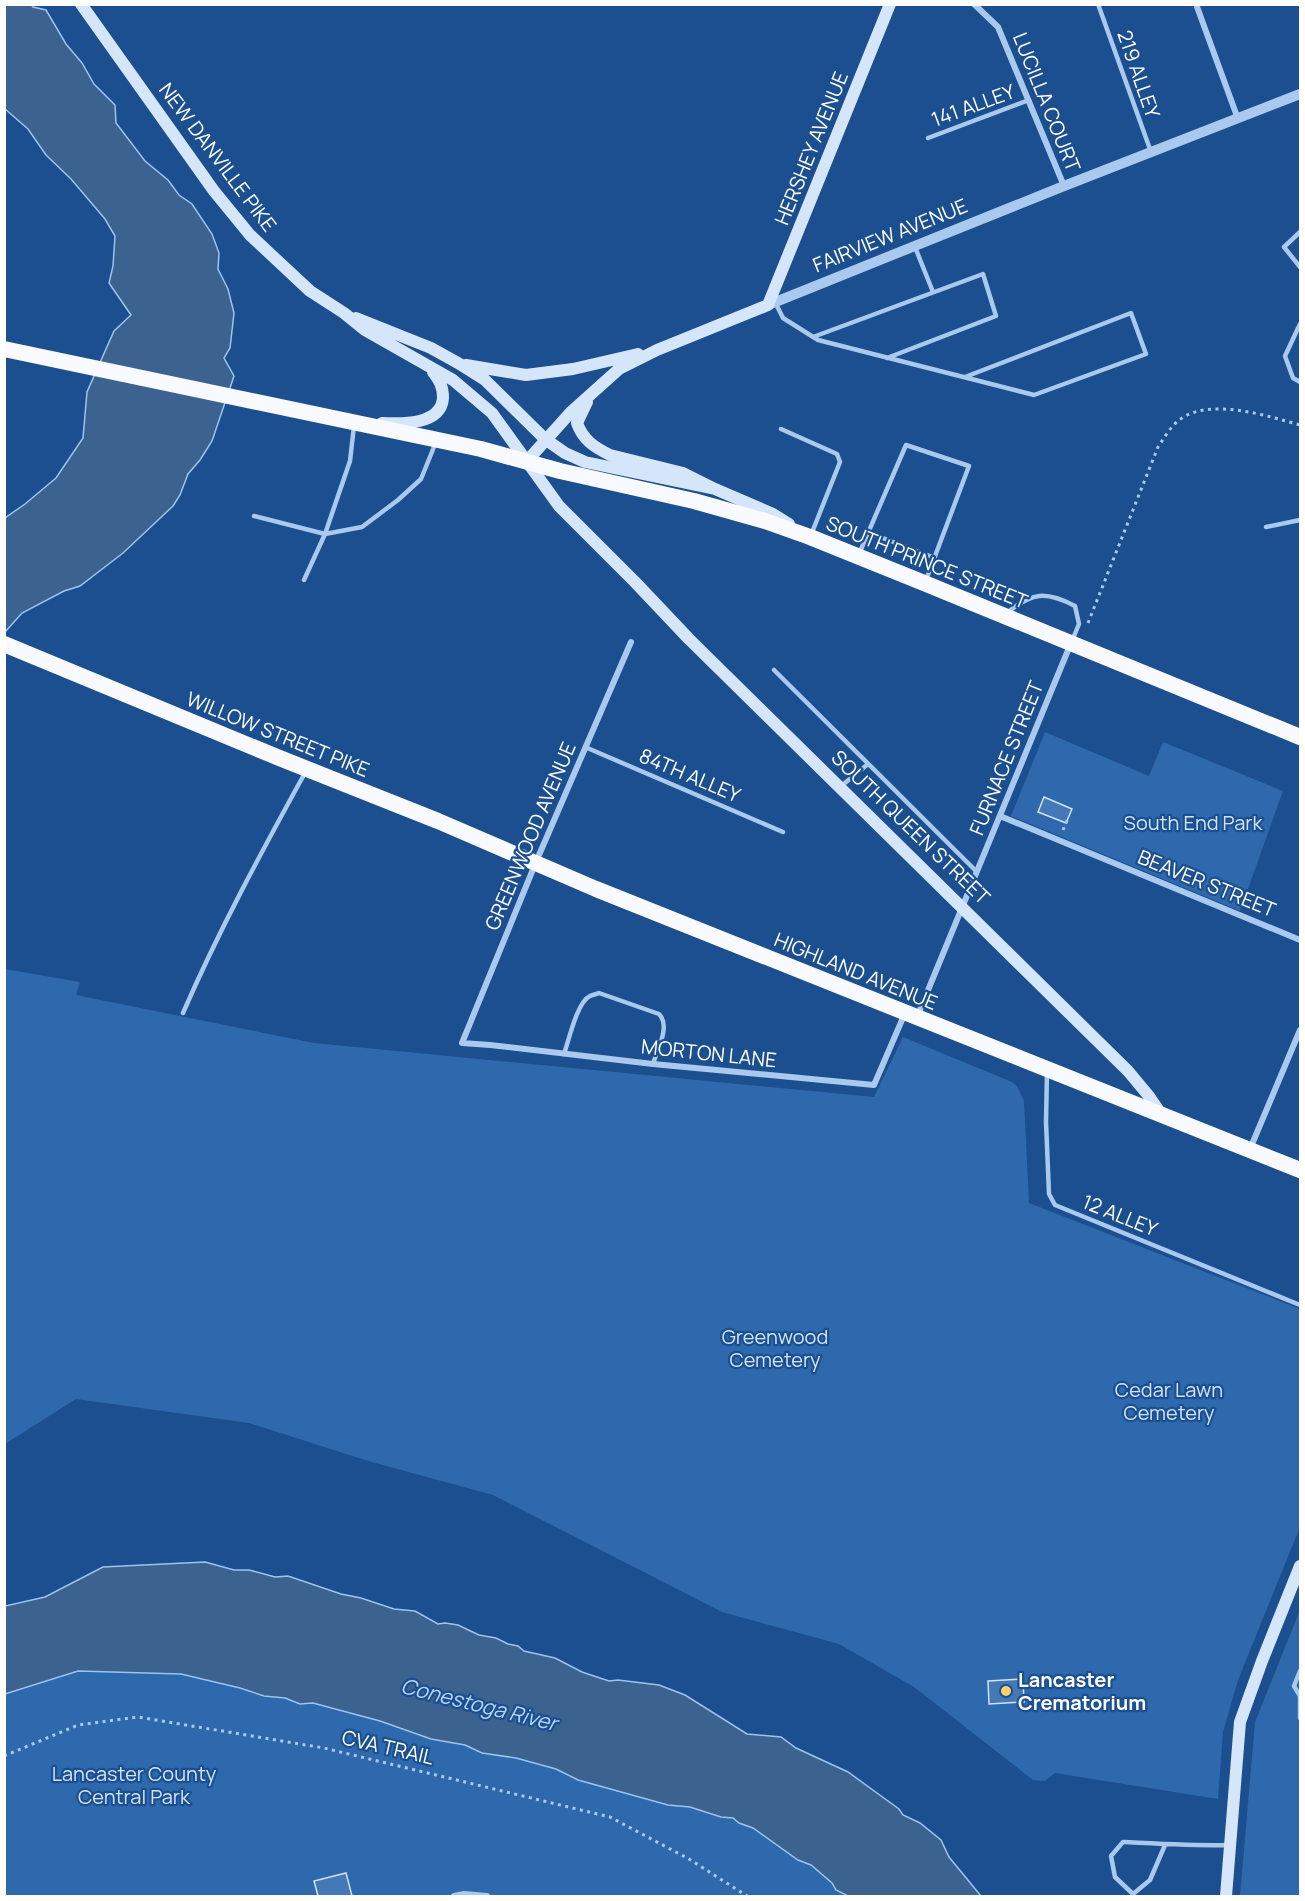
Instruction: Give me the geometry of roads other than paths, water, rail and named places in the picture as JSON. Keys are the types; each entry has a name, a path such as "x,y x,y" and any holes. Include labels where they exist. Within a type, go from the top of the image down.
{"highway":[{"path":"4,349 158,380 527,461"},
{"name":"SOUTH PRINCE STREET","path":"527,461 560,471 694,501 765,521 810,537 1300,737"},
{"name":"WILLOW STREET PIKE","path":"4,644 536,862"},
{"name":"HIGHLAND AVENUE","path":"536,862 596,889 1162,1115"},
{"path":"1162,1115 1300,1170"}],"main road":[{"name":"NEW DANVILLE PIKE","path":"81,4 214,191 250,236 310,291 365,330 453,380 492,413 527,461"},
{"name":"HERSHEY AVENUE","path":"771,304 890,4"},
{"name":"FAIRVIEW AVENUE","path":"527,461 591,393 619,369 657,350 771,304"},
{"name":"NEW DANVILLE PIKE","path":"344,313 431,348 458,363 484,380 545,440 565,453 585,462 681,484 715,489"},
{"path":"458,363 526,375 573,369 657,350"},
{"path":"354,423 426,420 437,413 442,403 442,383 423,363"},
{"path":"591,393 577,423 581,434 589,442 610,454 683,473 773,514 810,537"},
{"name":"SOUTH QUEEN STREET","path":"527,461 559,506 689,639 1128,1071 1162,1115"},
{"path":"1226,1896 1240,1722 1300,1566"}],"street":[{"name":"LUCILLA COURT","path":"974,4 998,27 1064,186"},
{"path":"1196,4 1238,119"},
{"name":"FAIRVIEW AVENUE","path":"771,304 1300,94"},
{"name":"GREENWOOD AVENUE","path":"462,1043 536,862 631,642"},
{"name":"FURNACE STREET","path":"911,1015 963,908 1071,643"},
{"name":"BEAVER STREET","path":"1000,816 1300,940"},
{"name":"MORTON LANE","path":"462,1043 874,1085 911,1015"},
{"path":"1250,1150 1300,1030"},
{"path":"454,1896 464,1894 486,1896"}],"lane":[{"name":"219 ALLEY","path":"1098,4 1151,153"},
{"name":"141 ALLEY","path":"928,138 1029,100"},
{"path":"1300,232 1284,247 1300,267"},
{"path":"915,247 933,292"},
{"path":"813,337 983,274 996,316 887,358"},
{"path":"771,304 783,318 818,340 1034,395 1146,354 1131,313 965,377"},
{"path":"1300,324 1285,356 1293,378 1300,382"},
{"path":"304,580 325,534 350,461 354,423"},
{"path":"781,429 837,454 840,462 810,537"},
{"path":"254,516 325,534 362,527 422,479 437,440"},
{"path":"858,556 906,445 969,466 924,583"},
{"path":"1266,527 1300,520"},
{"path":"867,532 935,558"},
{"path":"1004,616 1017,605 1034,596 1058,597 1075,606 1079,624 1071,643"},
{"path":"774,670 977,872"},
{"name":"84TH ALLEY","path":"585,747 783,832"},
{"path":"840,787 868,764"},
{"path":"183,1013 244,884 307,769"},
{"path":"564,1054 584,1000 599,993 659,1014 663,1018 665,1025 653,1064"},
{"name":"12 ALLEY","path":"1047,1070 1046,1122 1049,1194 1055,1205 1300,1305"},
{"path":"1300,1671 1294,1686 1300,1696 1300,1718"},
{"path":"1165,1845 1150,1880 1133,1894 1115,1876 1110,1856 1123,1842 1165,1845 1190,1847 1229,1845"}],"water":[{"path":"31,4 33,7 46,10 94,84 115,105 116,123 145,161 168,180 179,195 192,204 212,234 219,253 218,269 228,289 234,313 230,348 224,358 234,376 212,441 188,474 173,506 123,553 80,586 64,591 22,613 5,632 5,518 56,478 83,438 87,392 114,331 131,315 109,283 113,266 115,236 105,219 71,179 46,155 28,129 5,109 5,5"},
{"name":"Conestoga River","path":"205,1562 275,1577 288,1576 394,1609 415,1611 438,1624 458,1625 479,1635 518,1646 524,1651 555,1658 582,1672 609,1681 659,1685 685,1695 747,1734 781,1737 796,1748 848,1772 899,1809 903,1815 920,1823 941,1840 949,1857 981,1896 848,1896 836,1890 832,1883 811,1865 798,1860 753,1828 733,1818 721,1817 690,1807 668,1805 578,1780 556,1769 516,1758 482,1753 465,1745 431,1739 380,1721 313,1703 300,1704 285,1698 264,1696 181,1674 78,1671 5,1694 5,1606 45,1597 103,1567"}],"place":[{"name":"Lancaster Crematorium","path":"1006,1691"}],"park label":[{"name":"South End Park","path":"1193,822"},
{"name":"Greenwood Cemetery","path":"775,1348"},
{"name":"Cedar Lawn Cemetery","path":"1169,1400"},
{"name":"Lancaster County Central Park","path":"134,1784"}]}
